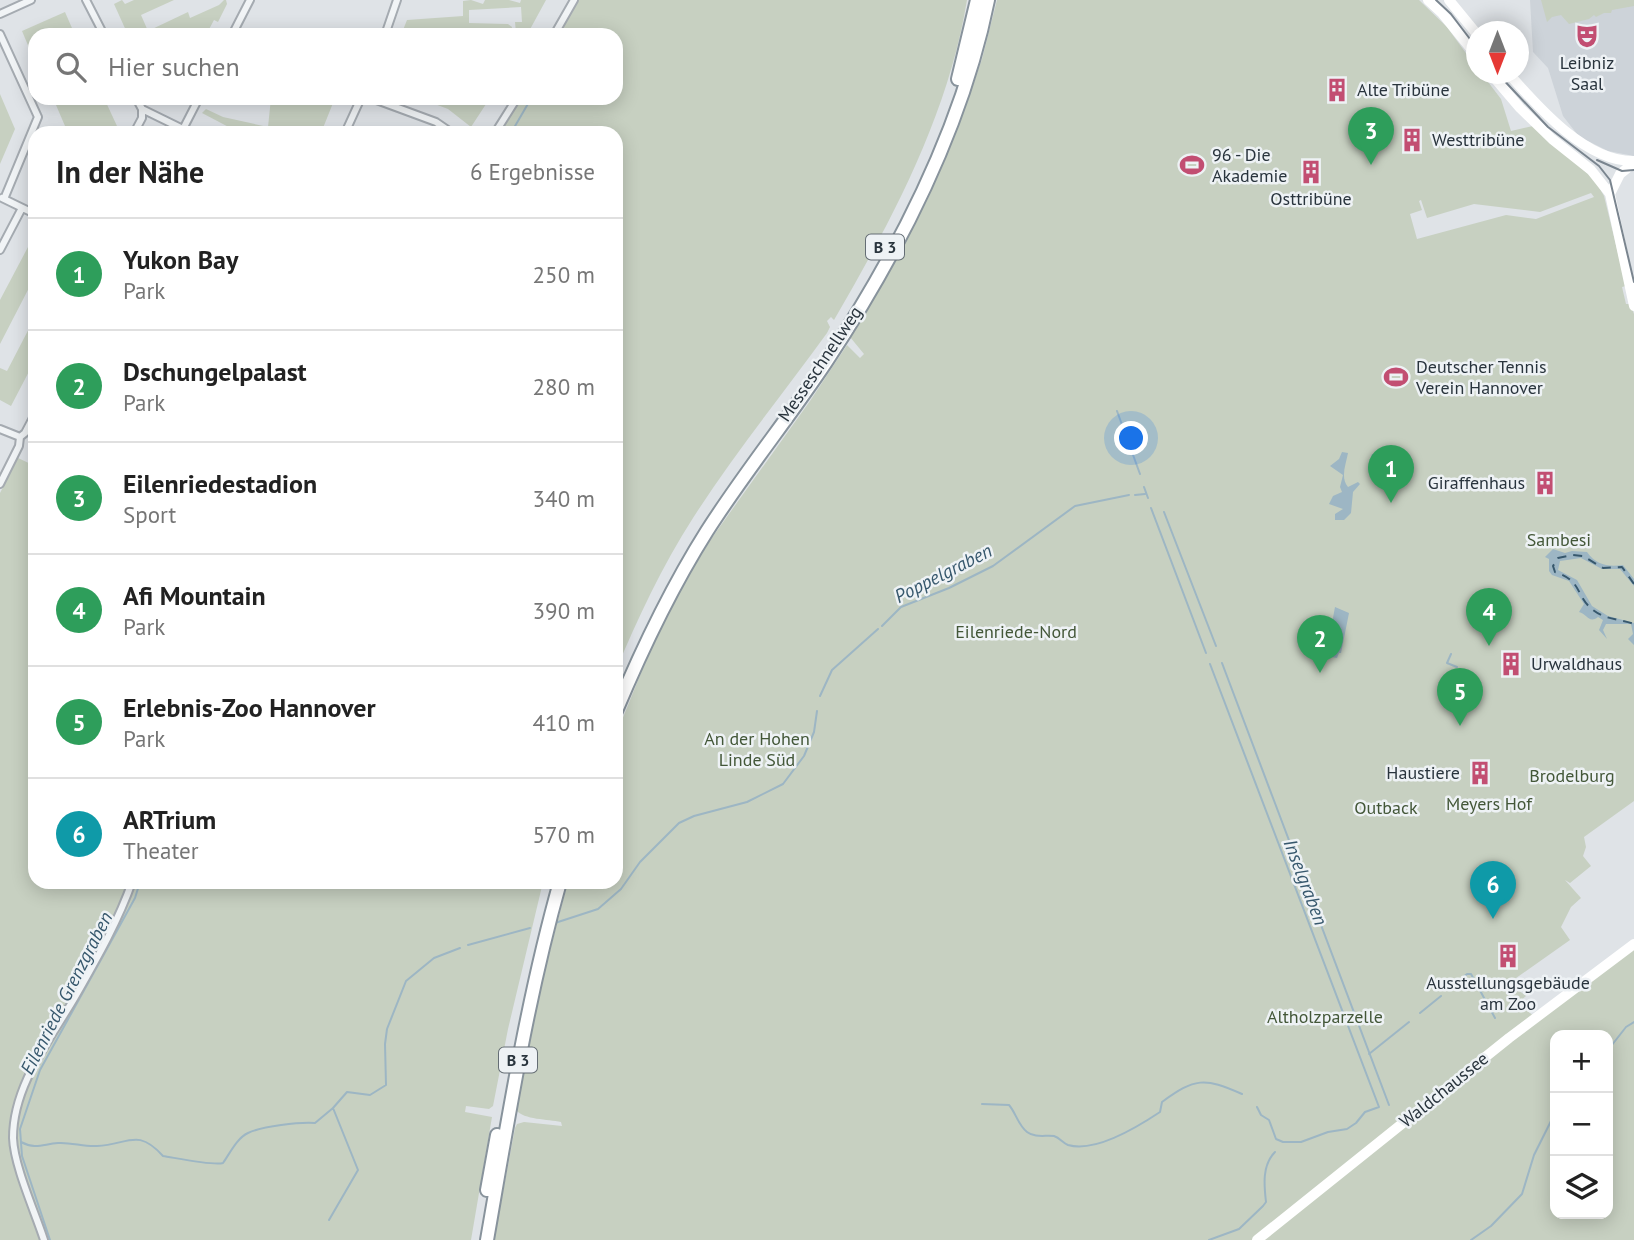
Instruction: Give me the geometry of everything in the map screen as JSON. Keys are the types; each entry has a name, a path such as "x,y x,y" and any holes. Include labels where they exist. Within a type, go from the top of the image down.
{"highway":[{"name":"Messeschnellweg","path":"623,677 649,619 700,526 819,358 877,262 941,126 958,79 977,0"},
{"name":"Messeschnellweg","path":"623,695 655,622 701,540 826,362 884,267 932,169 948,128 965,82 988,0"},
{"name":"B 3","path":"479,1240 511,1055 550,889"},
{"name":"B 3","path":"487,1240 524,1034 558,889"}],"street":[{"path":"0,14 31,0"},
{"path":"86,0 100,28"},
{"path":"236,28 250,0"},
{"path":"558,28 574,0"},
{"path":"1428,0 1466,43"},
{"path":"1449,0 1466,21"},
{"path":"387,28 397,1"},
{"path":"0,34 28,95"},
{"path":"1500,84 1552,139 1591,170 1610,194 1634,306"},
{"path":"1519,84 1553,120 1579,140 1608,156 1634,162"},
{"path":"33,105 38,117 34,126"},
{"path":"138,126 142,118 140,105"},
{"path":"185,126 195,105"},
{"path":"348,126 358,105"},
{"path":"390,105 442,126"},
{"path":"499,126 513,105"},
{"path":"142,109 173,126"},
{"path":"28,140 2,198 28,211"},
{"path":"1610,194 1620,174 1634,162"},
{"path":"0,250 22,208"},
{"path":"0,484 19,446 20,437 28,427"},
{"path":"0,429 20,437"},
{"path":"44,1240 15,1149 15,1120 22,1095 38,1058 88,974 130,889"},
{"name":"Waldchaussee","path":"1256,1240 1509,1038 1634,944"}],"shaded area":[{"path":"1530,0 1634,0 1634,156 1608,151 1586,140 1577,134 1563,116 1548,68 1533,52"}],"green space":[{"path":"122,0 125,4 134,0 174,0 141,15 147,28 125,28 114,4"},
{"path":"226,0 227,4 218,22 214,20 210,28 154,28 188,12 190,18"},
{"path":"471,0 483,4 485,0 520,3 521,0 546,0 531,28 516,28 515,22 522,22 521,7 469,10 469,23 508,24 512,28 404,28 407,20 463,16 463,1"},
{"path":"574,0 967,0 958,43 932,126 877,244 834,320 831,317 827,321 830,327 827,333 725,471 682,536 651,592 623,654 623,126 499,126 513,105 623,105 623,28 558,28"},
{"path":"997,0 1419,0 1447,27 1466,53 1466,84 1490,84 1501,99 1511,131 1533,126 1595,180 1604,196 1626,286 1622,287 1626,304 1630,304 1634,314 1634,801 1584,837 1586,847 1583,856 1591,866 1570,883 1565,880 1581,898 1571,907 1561,927 1570,940 1509,983 1526,996 1518,1003 1536,1018 1634,944 1634,1240 494,1240 517,1124 524,1122 562,1126 561,1122 530,1117 516,1110 536,1003 566,889 623,889 623,718 653,643 684,583 711,539 847,345 860,358 864,354 850,337 928,198 964,111 982,59","holes":["1591,193 1594,197 1536,219 1506,215 1417,239 1410,214 1422,210 1421,200 1427,218 1474,204 1540,212"]},
{"path":"1541,0 1634,0 1634,6 1569,24 1561,15 1552,17 1547,22"},
{"path":"65,12 72,28 29,28"},
{"path":"28,28 28,45 22,31"},
{"path":"0,94 15,129 0,164"},
{"path":"56,105 107,105 117,126 65,126"},
{"path":"270,105 332,105 324,126 268,126"},
{"path":"437,105 485,105 472,126 448,109"},
{"path":"206,109 223,117 264,126 227,126 202,113"},
{"path":"28,247 28,290 0,344 0,300"},
{"path":"28,330 28,373 11,406 0,400 0,368 7,371"},
{"path":"18,458 28,463 28,889 541,889 493,1106 489,1109 466,1106 465,1112 492,1117 471,1240 0,1240 0,493"}],"water":[{"path":"1342,452 1348,453 1344,479 1348,487 1358,482 1360,484 1353,492 1351,513 1344,520 1335,520 1335,514 1343,509 1329,504 1333,496 1342,492 1340,487 1343,475 1330,466 1339,459"},
{"path":"1406,452 1401,466 1402,473 1371,474 1368,470 1372,454 1394,455 1398,458 1398,454"},
{"path":"1553,549 1565,553 1587,552 1594,560 1603,564 1623,565 1634,579 1634,586 1620,569 1602,569 1581,558 1560,561 1558,570 1577,580 1592,606 1608,616 1634,623 1634,645 1628,639 1633,634 1631,624 1606,624 1603,630 1607,639 1599,630 1603,620 1598,617 1590,619 1579,612 1584,604 1569,581 1552,575 1549,571 1549,559 1545,557"},
{"path":"1335,607 1349,613 1341,653 1337,658 1326,656"}],"waterway":[{"name":"Eilenriede Grenzgraben","path":"515,126 527,105"},
{"path":"1117,411 1140,474"},
{"name":"Inselgraben","path":"1144,487 1148,498"},
{"name":"Poppelgraben","path":"1135,495 1145,494"},
{"name":"Poppelgraben","path":"882,626 901,607 949,588 993,566 1075,506 1129,495"},
{"name":"Inselgraben","path":"1151,508 1206,653"},
{"path":"1164,512 1216,646"},
{"name":"Poppelgraben","path":"820,696 832,670 878,629"},
{"path":"1451,654 1447,663 1457,667"},
{"path":"1222,663 1389,1105"},
{"name":"Inselgraben","path":"1210,664 1379,1107 1365,1112 1347,1129 1328,1132 1301,1142 1283,1142 1276,1139 1269,1120 1261,1115 1257,1107"},
{"name":"Poppelgraben","path":"623,886 640,862 679,823 694,816 747,802 783,784 804,756 814,732 817,711"},
{"name":"Eilenriede Grenzgraben","path":"50,1240 22,1156 20,1129 40,1070 138,889"},
{"name":"Poppelgraben","path":"555,923 598,909 621,889"},
{"name":"Poppelgraben","path":"468,945 530,928"},
{"name":"Poppelgraben","path":"21,1142 35,1146 63,1143 92,1146 139,1140 154,1147 163,1156 218,1164 223,1163 237,1142 248,1133 281,1125 315,1123 347,1092 370,1095 386,1085 387,1029 406,981 434,958 460,948"},
{"path":"1451,987 1467,974 1471,974 1495,1018"},
{"path":"1420,1013 1441,996"},
{"path":"1369,1054 1409,1022"},
{"path":"1613,1044 1626,1027 1634,1022"},
{"path":"982,1104 1009,1105 1021,1126 1030,1134 1054,1136 1068,1145 1079,1146 1103,1142 1129,1131 1160,1112 1162,1102 1192,1084 1209,1083 1242,1094"},
{"path":"329,1220 358,1170 333,1108"},
{"path":"1471,1240 1491,1226 1522,1194 1534,1155 1550,1123"},
{"path":"1209,1240 1239,1229 1263,1206 1266,1202 1266,1169 1275,1152"}],"ferry route":[{"path":"1634,584 1622,567 1603,568 1583,556 1558,558 1553,566 1555,572 1575,584 1593,610 1608,618 1634,624"}],"tram line":[{"path":"1436,0 1466,34"},
{"path":"1507,84 1548,127 1599,166 1610,180 1634,282"},
{"path":"1597,160 1622,171 1634,170"}],"place":[{"name":"Leibniz Saal","path":"1587,36"},
{"name":"Alte Tribüne","path":"1337,90"},
{"name":"Westtribüne","path":"1412,140"},
{"name":"96 - Die Akademie","path":"1192,165"},
{"name":"Eilenriedestadion","path":"1371,165"},
{"name":"Osttribüne","path":"1311,172"},
{"name":"Deutscher Tennis Verein Hannover","path":"1396,377"},
{"name":"Giraffenhaus","path":"1545,483"},
{"name":"Yukon Bay","path":"1391,503"},
{"name":"Afi Mountain","path":"1489,646"},
{"name":"Urwaldhaus","path":"1511,664"},
{"name":"Dschungelpalast","path":"1320,673"},
{"name":"Erlebnis-Zoo Hannover","path":"1460,726"},
{"name":"Haustiere","path":"1480,773"},
{"name":"ARTrium","path":"1493,919"},
{"name":"Ausstellungsgebäude am Zoo","path":"1508,956"}],"park label":[{"name":"Sambesi","path":"1559,540"},
{"name":"Eilenriede-Nord","path":"1016,632"},
{"name":"An der Hohen Linde Süd","path":"757,749"},
{"name":"Brodelburg","path":"1572,776"},
{"name":"Meyers Hof","path":"1489,804"},
{"name":"Outback","path":"1386,808"},
{"name":"Altholzparzelle","path":"1325,1017"}]}
